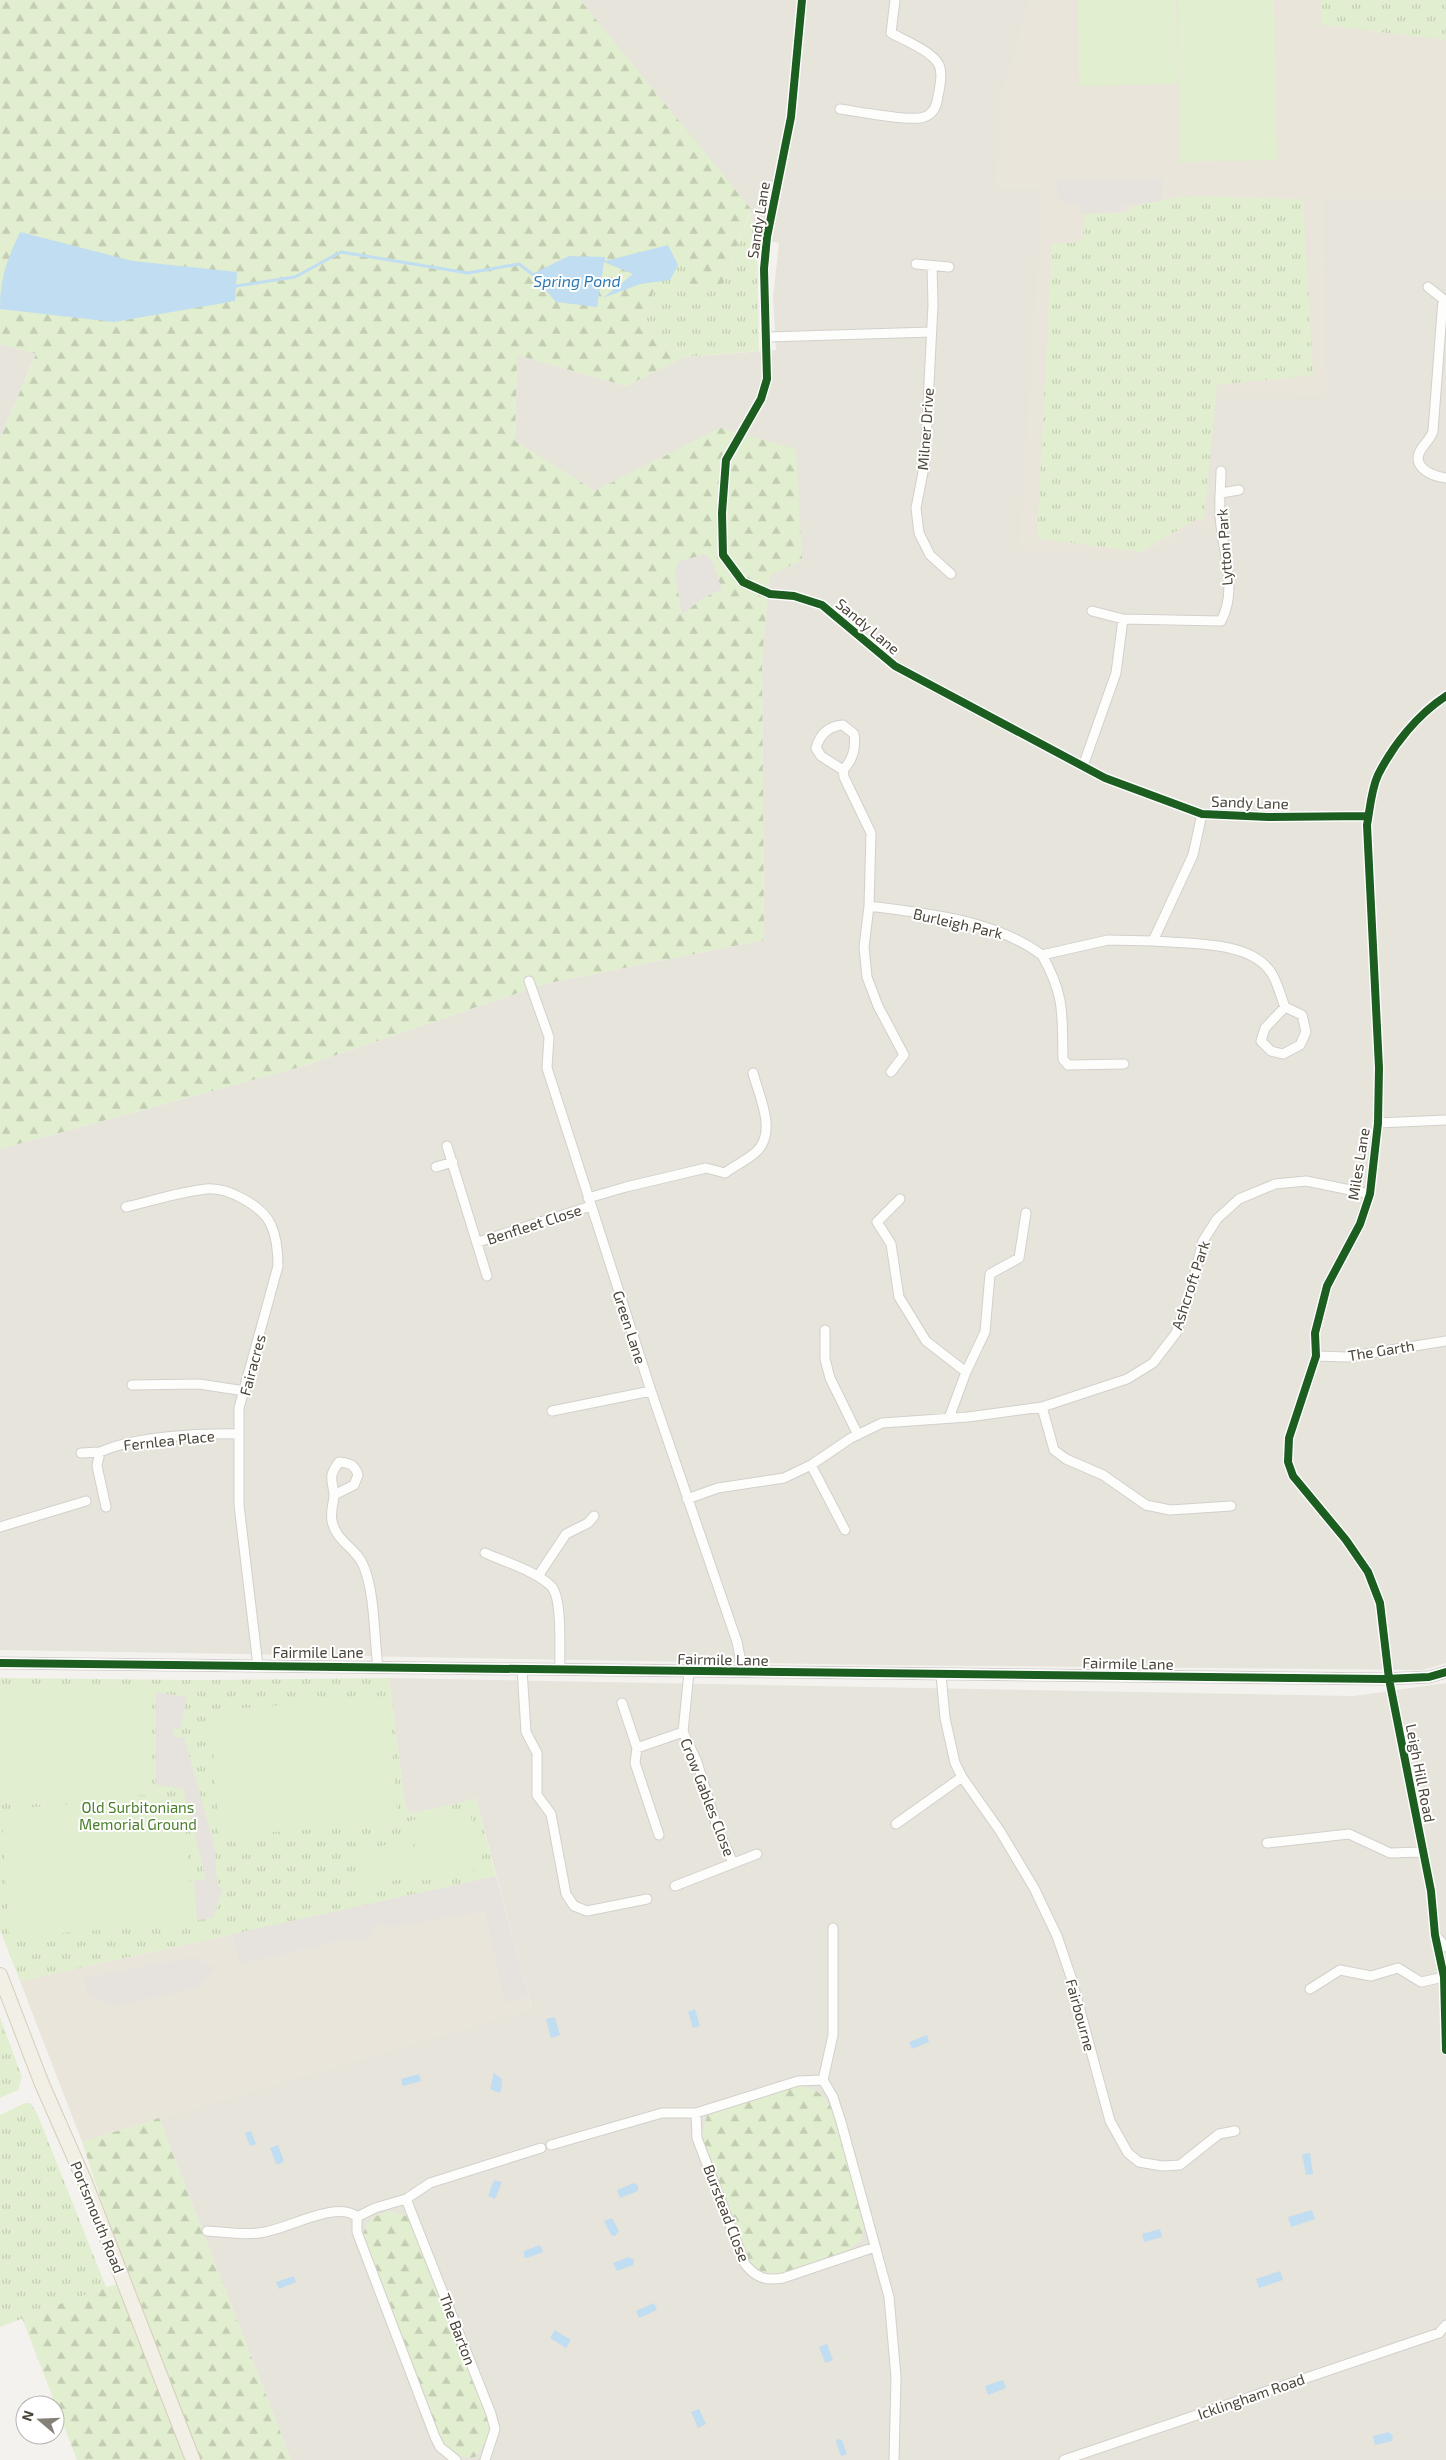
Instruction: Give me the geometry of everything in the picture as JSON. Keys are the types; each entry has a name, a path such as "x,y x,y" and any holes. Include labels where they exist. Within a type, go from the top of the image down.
{"main road":[{"name":"Portsmouth Road","path":"0,1975 42,2084 85,2182 193,2460"}],"street":[{"name":"Sandy Lane","path":"802,0 791,117 767,237 764,269 768,337 767,379 761,400 726,460 722,513 723,555 743,582 770,594 794,596 822,605 895,666 1104,778 1202,814 1268,818 1368,816"},
{"path":"840,109 881,116 923,118 933,112 937,104 940,83 938,65 922,48 891,33 895,0"},
{"path":"916,264 949,267"},
{"name":"Milner Drive","path":"932,266 933,305 925,462 916,508 919,532 930,555 951,574"},
{"path":"1428,287 1443,299 1433,431 1429,440 1422,448 1419,458 1420,468 1424,472 1446,478"},
{"path":"768,337 931,332"},
{"name":"Lytton Park","path":"1092,611 1123,619 1221,621 1227,611 1228,562 1220,515 1221,470"},
{"name":"Lytton Park","path":"1221,493 1239,490"},
{"path":"1083,766 1116,673 1123,619"},
{"name":"Miles Lane","path":"1389,1679 1380,1603 1368,1572 1346,1540 1293,1476 1288,1462 1289,1438 1316,1356 1316,1333 1327,1286 1360,1224 1370,1194 1378,1123 1378,1068 1370,914 1368,816 1377,776 1387,760 1414,723 1446,696"},
{"path":"843,770 821,756 816,748 819,739 827,731 843,725 854,734 855,742 849,763 843,770 844,777 871,833 870,906 864,947 868,977 878,1006 904,1055 891,1072"},
{"path":"1153,941 1192,854 1202,814"},
{"name":"Burleigh Park","path":"870,906 931,914 986,927 1022,940 1042,955 1054,976 1062,1001 1063,1059 1068,1065 1124,1064"},
{"path":"1042,955 1108,940 1153,941 1234,948 1255,956 1272,974 1285,1007 1302,1015 1306,1032 1300,1045 1283,1054 1271,1051 1261,1041 1265,1028 1285,1007"},
{"name":"Green Lane","path":"529,981 550,1044 547,1068 651,1391 737,1642 743,1672"},
{"name":"Benfleet Close","path":"478,1242 590,1202 626,1187 706,1168 725,1173 756,1152 764,1140 766,1120 753,1073"},
{"path":"1378,1123 1446,1120"},
{"name":"Benfleet Close","path":"447,1146 487,1276"},
{"path":"436,1167 453,1162"},
{"name":"Ashcroft Park","path":"687,1499 718,1488 784,1478 811,1465 882,1423 949,1418 1042,1407 1127,1379 1153,1363 1176,1333 1189,1297 1203,1242 1217,1219 1239,1199 1275,1184 1306,1181 1370,1194"},
{"name":"Fairacres","path":"126,1207 207,1189 231,1192 253,1205 270,1223 278,1247 278,1266 239,1408 239,1505 258,1666"},
{"path":"900,1199 878,1222 891,1244 899,1297 926,1341 966,1372"},
{"path":"949,1418 966,1372 985,1332 990,1274 1019,1258 1026,1213"},
{"path":"825,1330 825,1359 830,1378 858,1436"},
{"name":"The Garth","path":"1316,1356 1347,1357 1446,1342"},
{"path":"132,1385 199,1384 245,1391"},
{"path":"552,1411 651,1391"},
{"path":"1042,1407 1054,1450 1066,1459 1103,1475 1146,1505 1170,1510 1231,1506"},
{"name":"Fernlea Place","path":"81,1453 100,1452 118,1444 212,1434 239,1434"},
{"path":"100,1452 97,1466 106,1507"},
{"path":"811,1465 845,1530"},
{"path":"334,1496 331,1504 332,1521 338,1538 357,1555 364,1567 372,1606 378,1667"},
{"path":"0,1527 86,1501"},
{"path":"538,1576 566,1534 588,1523 594,1516"},
{"path":"485,1553 538,1576 552,1587 558,1599 560,1669"},
{"name":"Fairmile Lane","path":"0,1663 1389,1679 1429,1677 1446,1672"},
{"path":"522,1669 526,1732 537,1753 537,1795 551,1814 566,1894 574,1906 587,1911 647,1899"},
{"name":"Crow Gables Close","path":"689,1672 683,1732 697,1762 717,1827 733,1863"},
{"name":"Fairbourne","path":"940,1675 945,1718 955,1763 962,1777 1000,1831 1029,1879 1057,1936 1071,1977 1110,2121 1128,2153 1139,2162 1162,2166 1180,2164 1219,2134 1235,2131"},
{"name":"Leigh Hill Road","path":"1389,1679 1431,1891 1435,1935 1444,1978 1446,2045"},
{"path":"622,1703 636,1748 635,1763 659,1835"},
{"name":"Crow Gables Close","path":"636,1748 683,1732"},
{"path":"896,1824 962,1777"},
{"path":"1266,1843 1349,1834 1390,1853 1422,1852"},
{"name":"Crow Gables Close","path":"676,1886 757,1854"},
{"path":"832,1928 833,2035 823,2080 833,2097 841,2122 889,2297 894,2346 894,2460"},
{"path":"1435,1935 1446,1947"},
{"path":"1310,1989 1340,1970 1371,1976 1398,1968 1422,1982 1444,1978"},
{"path":"551,2145 662,2113 696,2113 798,2081 823,2080"},
{"name":"Burstead Close","path":"696,2113 697,2138 745,2264 752,2273 771,2280 783,2278 875,2247"},
{"path":"357,2217 375,2208 406,2199 430,2183 541,2148"},
{"name":"The Barton","path":"406,2199 491,2414 494,2429 486,2460"},
{"path":"208,2231 243,2234 266,2232 345,2210 357,2217"},
{"path":"357,2217 360,2243 435,2437 440,2447 456,2460"},
{"name":"Icklingham Road","path":"1064,2460 1442,2333 1446,2325"}],"shaded area":[{"path":"580,0 1446,0 1446,1663 1423,1670 879,1665 0,1650 0,1149 307,1065 544,984 764,940 762,661 769,576 721,428 595,492 515,441 517,355 626,386 683,357 776,350 773,297 779,243 757,238 750,213"},
{"path":"1029,0 1446,0 1446,198 1323,198 1326,395 1215,393 1205,517 1212,518 1214,532 1189,525 1169,543 1134,554 1019,550 1043,189 994,189 999,147 1001,91 1003,91"},
{"path":"1163,178 1161,201 1123,205 1121,212 1080,213 1079,205 1068,204 1057,197 1057,181"},
{"path":"0,344 36,353 0,439"},
{"path":"705,554 712,561 722,589 700,600 682,615 675,574 678,562"},
{"path":"389,1678 1354,1696 1446,1683 1446,2460 291,2460 159,2118 532,2008 476,1799 411,1814 405,1805"},
{"path":"156,1692 187,1697 180,1729 173,1729 175,1738 184,1737 215,1848 217,1886 223,1888 213,1918 197,1920 194,1881 206,1879 183,1789 156,1785"},
{"path":"496,1876 532,2009 82,2142 20,1981"},
{"path":"496,1876 529,1997 505,2003 485,1911 387,1928 385,1923 375,1925 370,1939 352,1942 343,1940 239,1964 233,1934"},
{"path":"195,1957 214,1968 199,1987 113,2007 88,1993 84,1978"}],"green space":[{"path":"0,0 580,0 751,209 721,290 688,289 690,255 663,255 643,330 683,357 626,386 517,355 515,441 595,491 721,428 796,449 802,560 769,576 762,661 764,940 544,984 307,1065 0,1149 0,439 36,354 0,344"},
{"path":"1078,0 1176,0 1178,84 1079,86"},
{"path":"1178,0 1274,0 1277,160 1180,162"},
{"path":"1321,0 1446,0 1446,40 1322,25"},
{"path":"1184,196 1303,199 1313,375 1217,385 1204,519 1193,521 1140,552 1037,538 1052,243 1075,243 1083,237 1085,214 1129,212 1133,206"},
{"path":"750,213 757,238 759,351 683,357 643,330 663,255 690,255 721,290"},
{"name":"Old Surbitonians Memorial Ground","path":"0,1678 198,1680 389,1678 405,1805 411,1814 476,1799 496,1876 20,1981 0,1930"},
{"path":"0,1684 152,1684 150,1795 0,1801"},
{"path":"388,1696 398,1823 219,1836 210,1711"},
{"path":"179,1797 183,1800 193,1919 189,1923 13,1937 9,1934 2,1814 6,1809"},
{"path":"469,1807 482,1869 423,1881 409,1821"},
{"path":"411,1839 420,1874 361,1889 352,1853"},
{"path":"0,2017 22,2077 18,2090 0,2098"},
{"path":"795,2086 810,2088 821,2094 836,2117 865,2226 860,2241 847,2252 782,2275 764,2272 749,2260 704,2145 702,2134 707,2116 716,2110"},
{"path":"25,2103 30,2103 37,2113 106,2287 0,2327 0,2115"},
{"path":"159,2118 291,2460 77,2460 65,2429 65,2395 52,2395 22,2318 106,2287 128,2282 82,2142"},
{"path":"389,2211 406,2216 412,2224 490,2423 486,2443 475,2457 463,2457 453,2453 439,2437 364,2242 364,2230 369,2222 378,2215"}],"water":[{"path":"20,232 133,261 237,272 235,301 114,322 0,309 1,288 5,269"},
{"name":"Spring Pond","path":"668,245 678,265 670,280 640,284 603,298 633,274 604,262 597,307 556,302 532,274 569,256 605,257 605,261"},
{"path":"695,2009 700,2026 693,2028 688,2012"},
{"path":"555,2017 560,2035 551,2038 546,2019"},
{"path":"927,2035 929,2042 912,2049 909,2042"},
{"path":"494,2073 502,2079 501,2091 499,2093 490,2089"},
{"path":"419,2074 421,2081 403,2086 401,2079"},
{"path":"251,2131 256,2144 250,2146 245,2133"},
{"path":"278,2145 284,2161 276,2164 270,2148"},
{"path":"1310,2153 1313,2174 1306,2175 1302,2154"},
{"path":"494,2180 502,2182 495,2199 488,2196"},
{"path":"634,2183 638,2186 638,2191 620,2198 617,2190"},
{"path":"1312,2210 1315,2219 1291,2227 1288,2217"},
{"path":"612,2218 619,2231 615,2236 611,2235 604,2221"},
{"path":"1160,2229 1162,2237 1144,2242 1142,2234"},
{"path":"540,2245 543,2252 527,2258 524,2257 524,2251"},
{"path":"629,2257 634,2260 633,2265 617,2271 613,2263"},
{"path":"1280,2271 1283,2280 1259,2288 1256,2279"},
{"path":"294,2276 296,2282 279,2289 276,2282"},
{"path":"654,2303 657,2310 639,2318 636,2311"},
{"path":"555,2330 571,2340 566,2348 550,2338"},
{"path":"827,2344 833,2360 825,2363 819,2347"},
{"path":"1003,2380 1006,2388 988,2395 985,2386"},
{"path":"699,2409 706,2424 698,2428 691,2412"},
{"path":"1389,2432 1393,2436 1392,2441 1375,2445 1373,2436"},
{"path":"837,2439 842,2440 847,2454 841,2456 836,2442"}],"waterway":[{"name":"Spring Pond","path":"236,286 295,277 341,252 468,273 519,264 532,274"}],"cycle path":[{"path":"802,0 791,117 767,237 764,269 767,379 761,399 726,460 722,513 723,555 743,582 770,594 794,596 822,605 895,666 1105,778 1202,814 1268,817 1368,816"},
{"path":"1446,696 1407,731 1384,764 1372,793 1367,825 1379,1068 1378,1123 1370,1194 1360,1224 1327,1286 1315,1333 1316,1356 1289,1438 1288,1462 1293,1476 1346,1540 1368,1572 1380,1603 1389,1679 1431,1891 1435,1935 1444,1977 1446,2050"},
{"path":"0,1663 1384,1679 1429,1677 1446,1672"}]}
